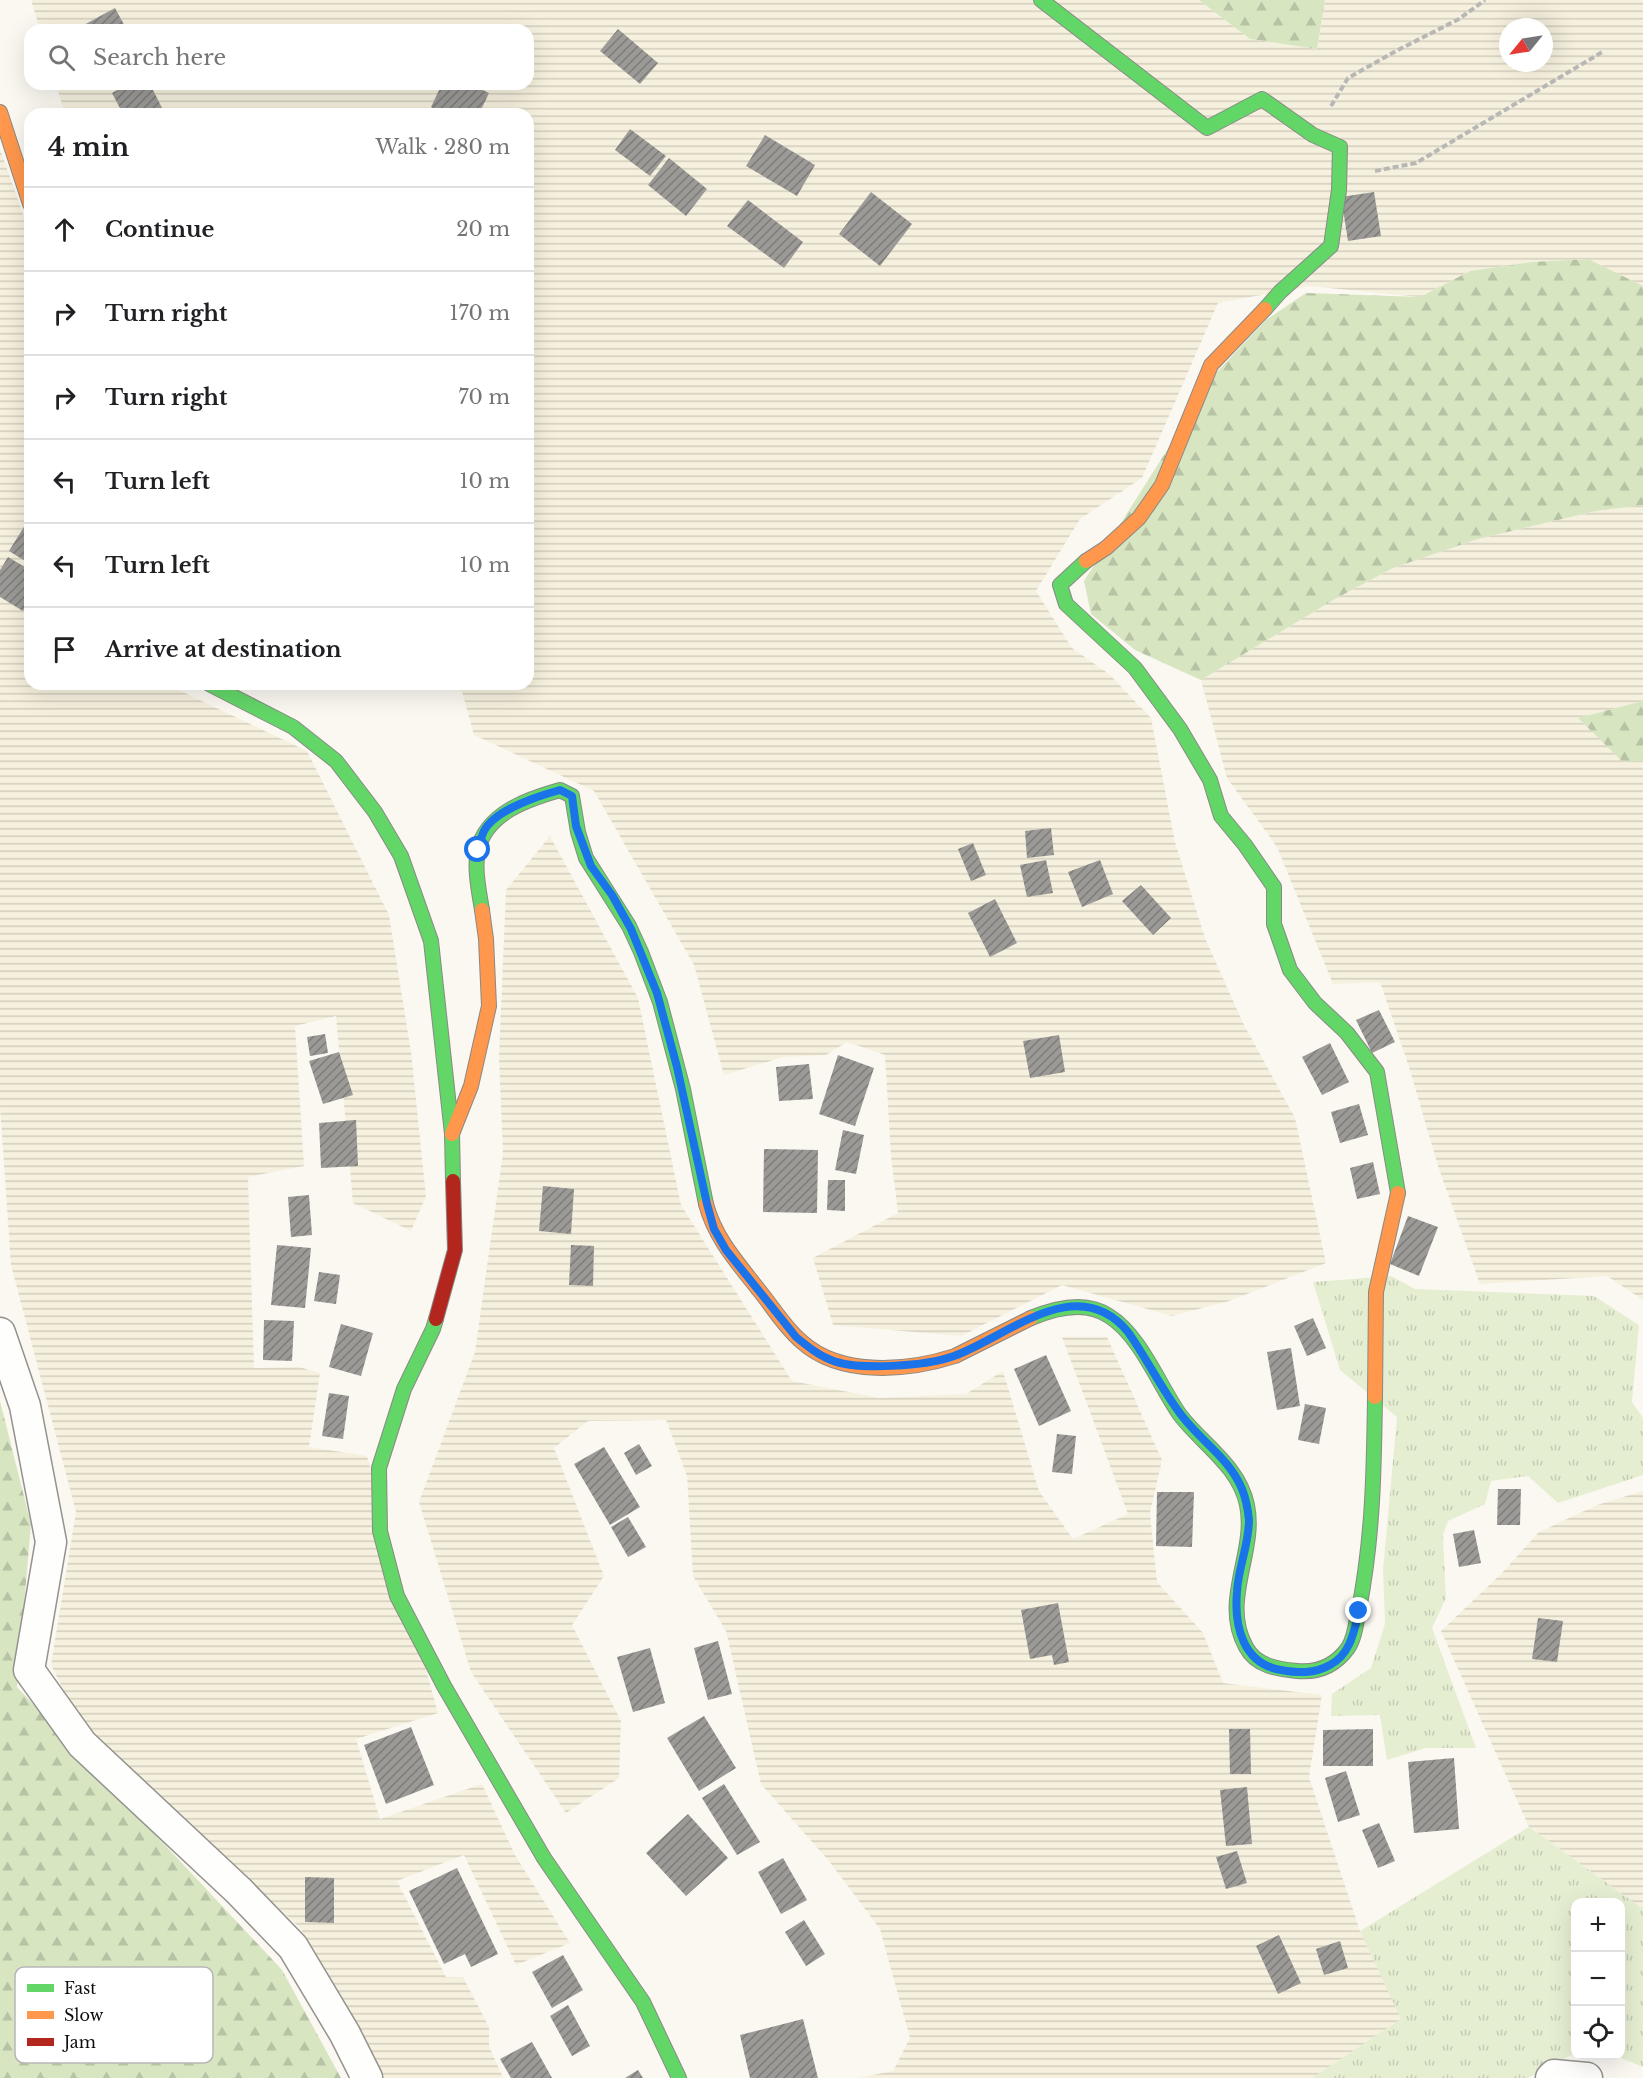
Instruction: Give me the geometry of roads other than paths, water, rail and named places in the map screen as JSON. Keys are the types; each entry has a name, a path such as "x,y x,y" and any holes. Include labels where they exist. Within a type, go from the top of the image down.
{"street":[{"path":"452,1134 471,1086 489,1006 486,939 477,874 478,850 484,830 498,817 532,798 560,790 572,796 576,826 591,866 612,895 631,929 657,993 677,1067 714,1229 726,1250 786,1326 810,1349 832,1361 850,1365 894,1366 928,1363 953,1357 1013,1325 1055,1310 1083,1306 1095,1308 1119,1320 1180,1414 1224,1460 1247,1503 1249,1521 1247,1539 1237,1592 1237,1622 1246,1648 1265,1665 1292,1672 1321,1670 1342,1657 1353,1636 1365,1578 1373,1509 1376,1292 1398,1196 1377,1072 1347,1033 1315,1003 1290,970 1274,924 1274,887 1245,845 1221,816 1210,780 1180,729 1135,668 1066,604 1060,585 1139,518 1162,485 1211,365 1251,326 1280,292 1331,246 1339,179 1340,147 1313,135 1262,99 1207,128 1041,0"},
{"path":"0,112 24,186"},
{"path":"221,690 293,727 336,761 375,812 401,856 431,941 452,1134 455,1250 433,1329 404,1389 379,1468 380,1532 398,1596 444,1686 544,1858 643,2002 679,2078"},
{"path":"0,1333 25,1406 51,1542 29,1670 82,1744 239,1891 293,1947 345,2034 367,2078"},
{"path":"1551,2078 1554,2075 1587,2078"}]}
